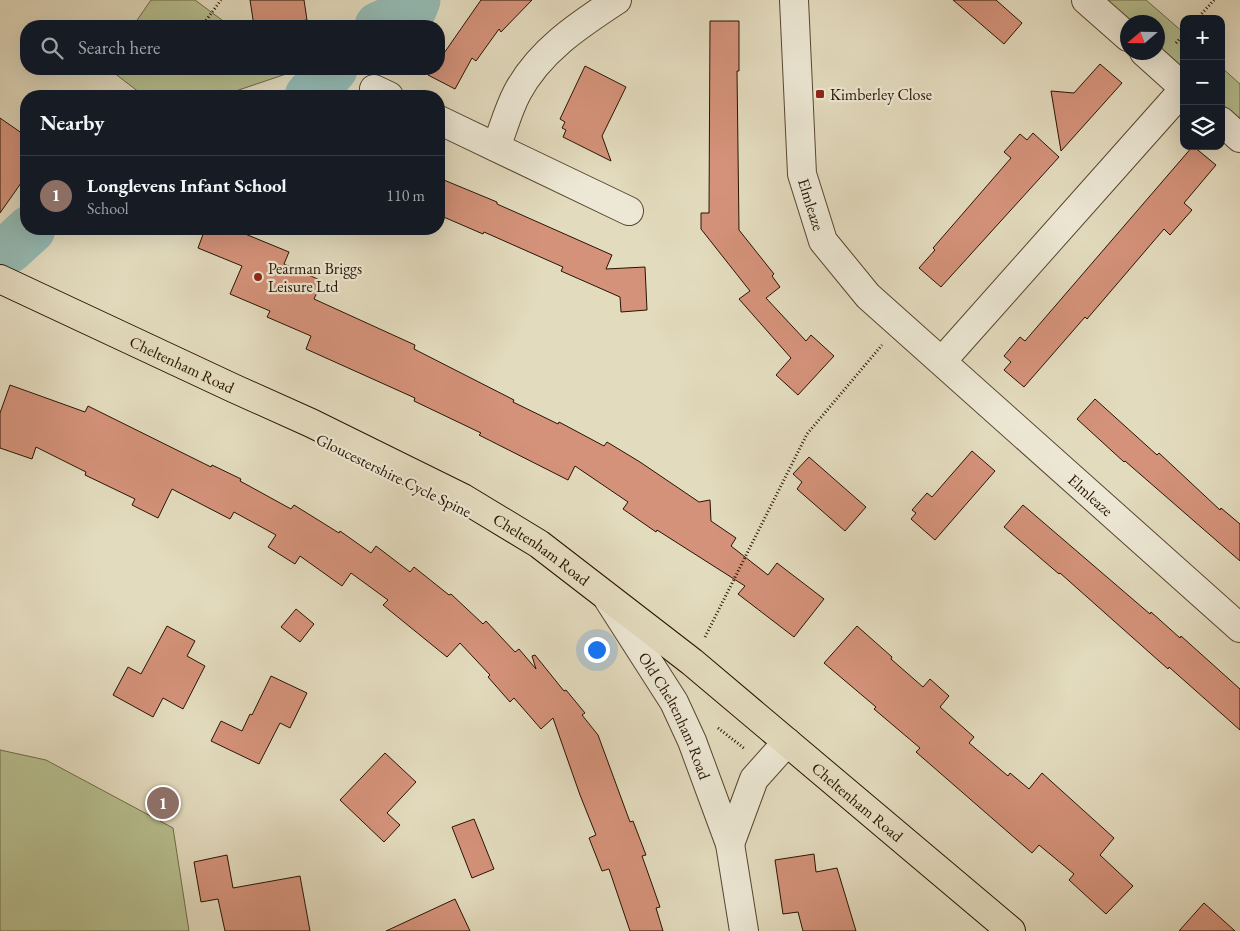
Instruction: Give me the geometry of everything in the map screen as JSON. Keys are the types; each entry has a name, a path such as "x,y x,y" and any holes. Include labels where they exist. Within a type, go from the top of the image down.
{"main road":[{"name":"Cheltenham Road","path":"0,279 311,423 464,498 539,544 692,662 1011,931"}],"street":[{"path":"496,147 517,93 540,59 575,28 617,0"},
{"name":"Elmleaze","path":"794,0 802,174 823,241 868,296 1240,628"},
{"path":"1086,0 1120,31"},
{"path":"1153,60 1180,84"},
{"path":"942,361 1180,93"},
{"path":"445,123 629,211"},
{"path":"1225,125 1240,138"},
{"name":"Old Cheltenham Road","path":"606,595 674,702 692,741 730,844 744,931"},
{"name":"Old Cheltenham Road","path":"730,844 754,779 787,742"}],"path":[{"path":"206,20 221,0"},
{"path":"1201,15 1214,0"},
{"path":"692,662 807,434 900,324"},
{"path":"715,726 766,765"}],"green space":[{"path":"151,0 195,0 222,20 137,20"},
{"path":"1086,0 1146,0 1163,15 1120,15 1120,18"},
{"path":"1165,16 1180,30 1180,82 1164,60"},
{"path":"1225,71 1240,84 1240,138 1225,125"},
{"path":"117,75 283,75 239,90 136,90"},
{"path":"0,750 46,760 173,828 189,931 0,931"}],"building":[{"path":"250,0 304,0 307,20 253,20"},
{"path":"481,0 532,0 501,32 499,29 476,61 472,58 455,89 428,75 445,75 445,52"},
{"path":"953,0 996,0 1022,23 1004,44"},
{"path":"710,21 739,21 739,71 737,71 739,230 774,274 772,276 780,287 766,298 806,341 811,335 834,356 798,395 776,375 791,358 739,299 750,291 701,229 701,213 709,213"},
{"path":"1100,64 1122,83 1061,151 1051,91 1074,93"},
{"path":"585,66 626,87 602,136 611,161 563,137 566,130 562,128 565,122 560,119"},
{"path":"0,118 20,132 20,185 0,213"},
{"path":"1033,133 1059,157 941,287 919,268 935,250 933,248 1011,158 1004,152 1020,134 1027,140"},
{"path":"1190,150 1198,150 1216,165 1184,203 1192,210 1170,235 1164,229 1087,319 1085,317 1024,387 1004,370 1011,362 1004,356 1020,337 1025,341"},
{"path":"445,180 497,202 497,204 612,255 606,269 645,267 647,310 621,312 620,297 561,271 563,267 484,232 483,234 445,218"},
{"path":"203,235 248,235 289,252 284,264 322,281 314,299 415,345 414,349 558,424 559,422 604,446 607,442 699,502 710,500 711,521 736,538 731,546 768,575 777,563 824,599 794,637 738,594 745,586 657,530 656,532 623,509 628,502 575,466 568,480 479,435 481,433 414,401 415,398 306,349 311,336 267,317 270,311 230,294 242,266 198,248"},
{"path":"10,385 85,412 88,406 211,467 212,465 241,479 240,481 291,509 294,505 339,533 340,531 371,553 376,546 410,572 414,567 449,595 451,594 483,624 486,621 515,652 519,649 536,669 532,656 535,655 564,691 566,690 585,713 582,715 598,735 630,822 633,821 646,855 642,856 660,907 656,908 663,931 630,931 609,869 602,871 589,838 596,835 553,718 541,729 514,698 510,702 488,677 490,675 460,643 447,657 383,605 388,600 351,573 342,586 300,556 295,564 268,547 276,535 234,512 230,519 172,489 158,518 132,505 135,499 85,475 86,472 36,447 32,459 0,448 0,413"},
{"path":"1095,399 1157,455 1159,453 1220,510 1221,508 1240,524 1240,561 1124,462 1077,419"},
{"path":"972,451 995,471 935,540 911,519 916,513 912,510 927,493 932,497"},
{"path":"809,457 866,507 845,531 797,489 802,482 793,474"},
{"path":"1023,505 1150,614 1151,612 1180,638 1181,636 1240,689 1240,730 1060,573 1004,527"},
{"path":"296,609 314,624 300,642 281,627"},
{"path":"167,626 195,641 187,656 205,666 183,709 163,698 153,717 113,695 128,667 141,674"},
{"path":"857,626 923,687 930,679 949,696 940,707 974,737 969,743 1008,776 1010,773 1029,789 1042,773 1114,838 1100,855 1133,886 1106,914 1069,880 1074,874 1039,845 1032,853 916,752 920,748 874,709 876,707 824,663"},
{"path":"271,676 307,693 290,728 280,723 259,764 211,741 221,721 242,731"},
{"path":"385,753 416,782 387,813 400,825 384,842 340,800"},
{"path":"474,819 494,869 472,878 452,827"},
{"path":"814,854 816,872 837,868 856,931 803,931 798,912 783,914 775,860"},
{"path":"227,855 233,888 300,876 310,931 225,931 218,899 201,902 194,862"},
{"path":"455,899 470,931 386,931"},
{"path":"1204,903 1235,931 1179,931"}],"waterway":[{"path":"393,20 411,12 416,0"},
{"path":"314,90 328,75"},
{"path":"9,249 24,235"}],"place":[{"name":"Kimberley Close","path":"820,94"},
{"name":"Pearman Briggs Leisure Ltd","path":"258,277"},
{"name":"Longlevens Infant School","path":"163,803"}]}
